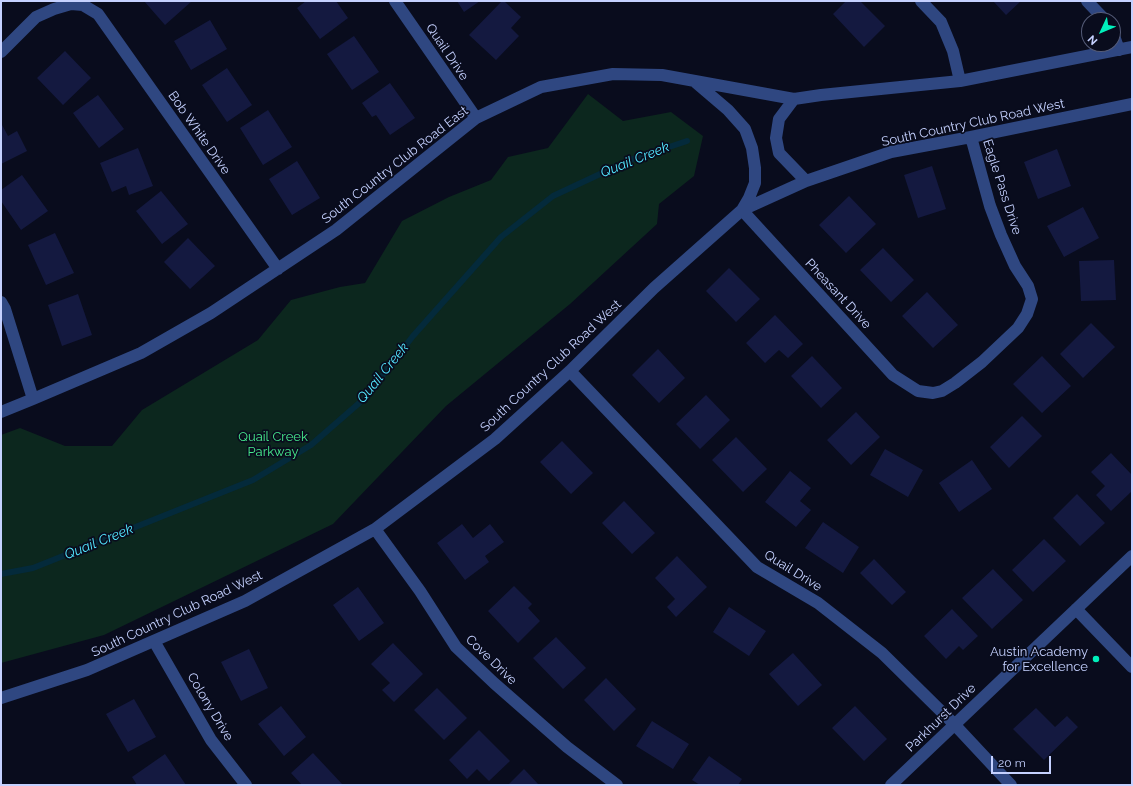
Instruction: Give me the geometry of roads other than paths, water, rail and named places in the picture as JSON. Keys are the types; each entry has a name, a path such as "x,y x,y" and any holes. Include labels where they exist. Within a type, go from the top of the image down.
{"street":[{"name":"Quail Drive","path":"395,1 476,118"},
{"path":"921,1 941,22 953,51 960,81 1109,52"},
{"path":"1087,1 1097,12"},
{"name":"Bob White Drive","path":"1,52 36,17 54,9 71,4 83,5 98,14 278,269"},
{"path":"1121,50 1132,47"},
{"name":"South Country Club Road East","path":"1,412 141,353 211,313 336,230 476,118 541,87 613,74 662,75 794,99 960,81"},
{"path":"693,80 728,110 744,129 752,148 755,168 755,183 742,210"},
{"path":"794,99 779,119 776,138 779,153 806,181"},
{"name":"South Country Club Road West","path":"1,698 87,670 245,601 375,529 494,439 570,371 654,288 742,210 806,181 891,152 971,138 1132,104"},
{"name":"Eagle Pass Drive","path":"918,391 933,393 942,392 982,362 1018,328 1027,314 1032,299 1028,286 1016,266 1001,235 990,206 971,138"},
{"name":"Pheasant Drive","path":"742,210 894,375 918,391"},
{"path":"1,302 5,309 33,399"},
{"name":"Quail Drive","path":"570,371 756,567 818,603 882,653 954,724 1011,785"},
{"name":"Cove Drive","path":"375,529 420,591 456,646 494,683 567,747 617,785"},
{"name":"Parkhurst Drive","path":"891,785 1132,556"},
{"path":"1076,609 1132,667"},
{"name":"Colony Drive","path":"154,641 211,740 246,785"}],"waterway":[{"name":"Quail Creek","path":"1,574 33,568 253,480 311,445 365,398 413,336 501,237 553,196 630,160 687,141"}],"place":[{"name":"Austin Academy for Excellence","path":"1096,659"}],"park label":[{"name":"Quail Creek Parkway","path":"273,444"}]}
